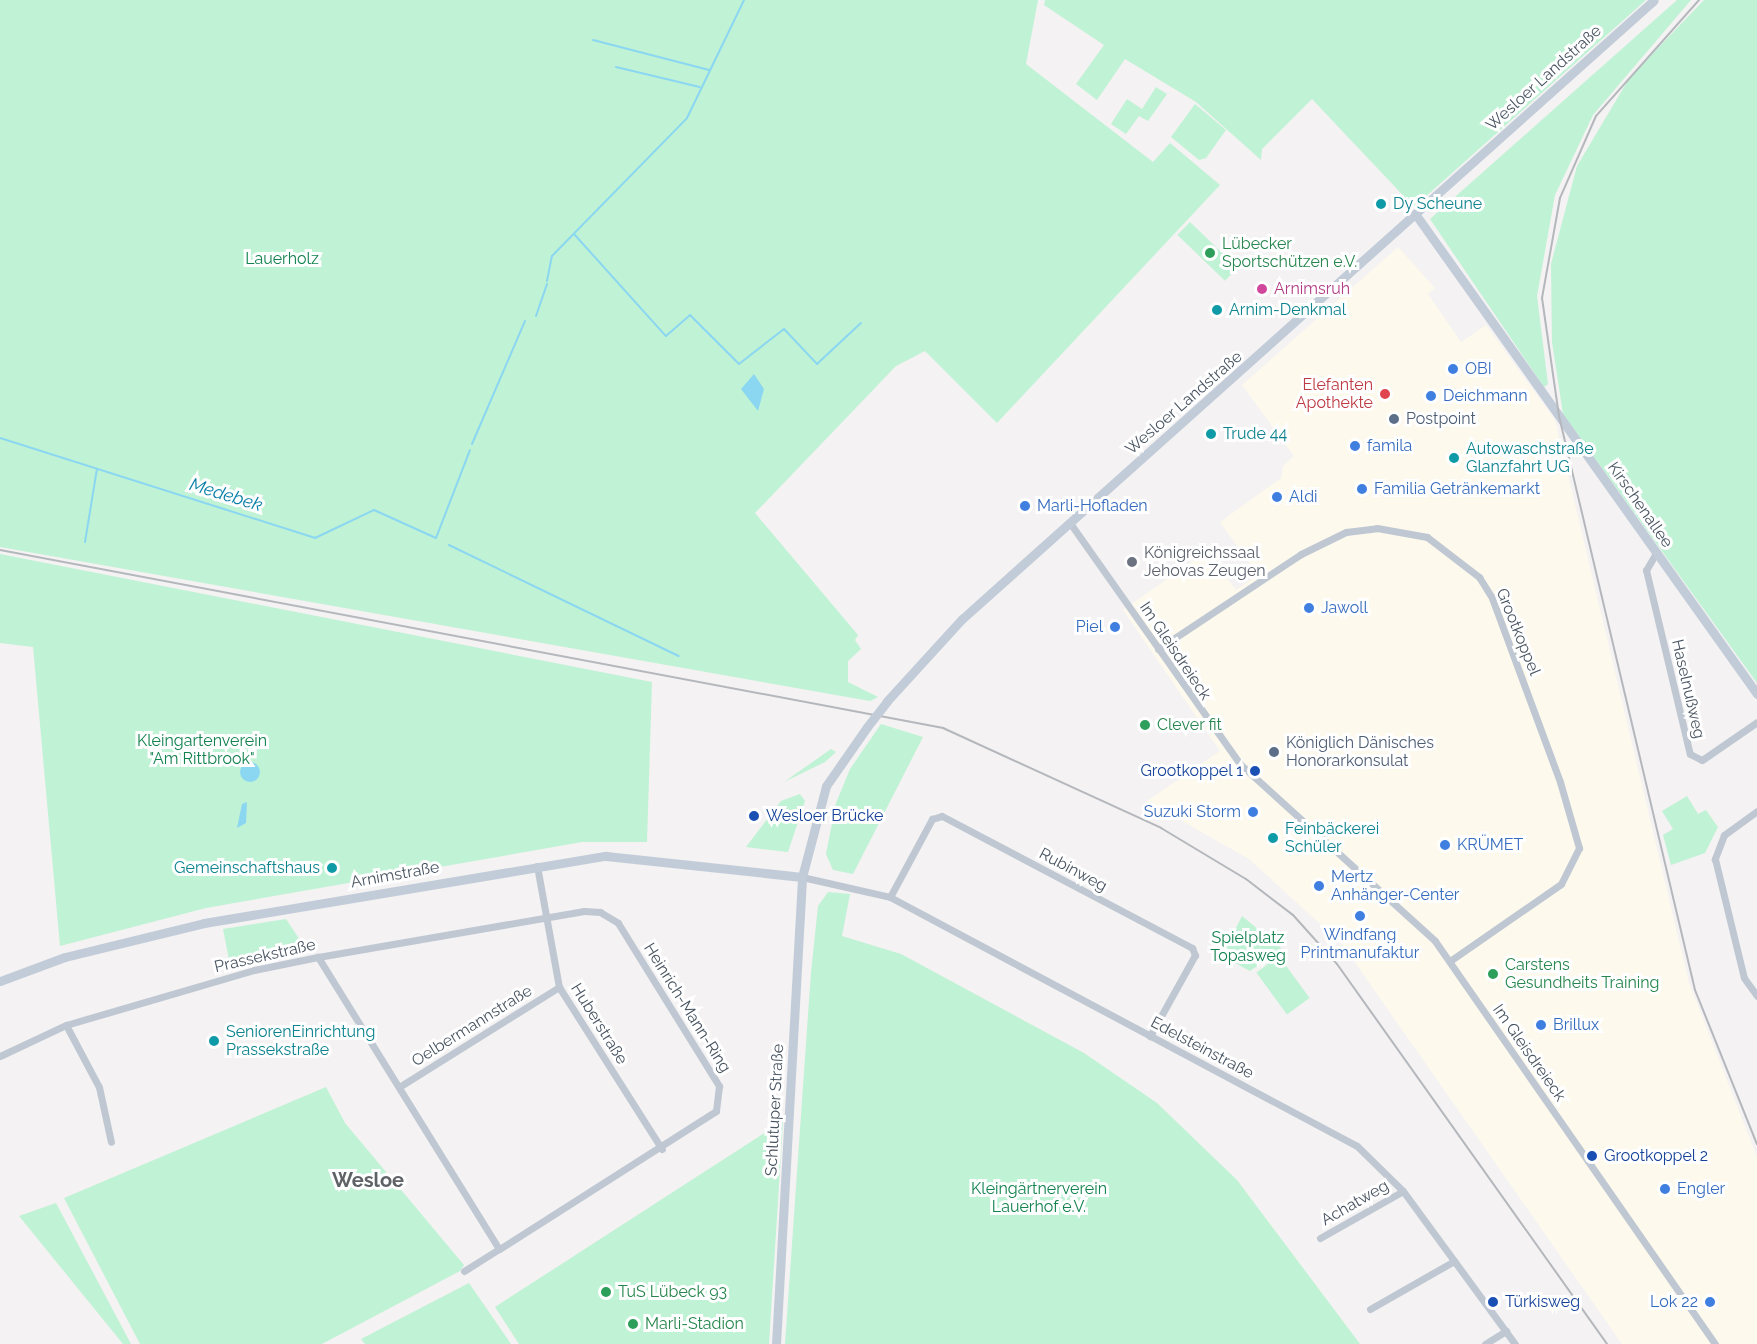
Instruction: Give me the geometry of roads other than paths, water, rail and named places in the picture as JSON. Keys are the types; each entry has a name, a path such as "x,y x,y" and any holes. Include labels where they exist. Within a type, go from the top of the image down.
{"main road":[{"name":"Wesloer Landstraße","path":"802,877 826,786 886,701 921,658 1654,0"},
{"name":"Kirschenallee","path":"1416,215 1757,694"},
{"name":"Arnimstraße","path":"0,981 140,937 537,866 606,856 656,858 802,877"},
{"name":"Schlutuper Straße","path":"776,1344 802,877"}],"street":[{"name":"Im Gleisdreieck","path":"1070,523 1248,773 1395,900 1450,961 1715,1344"},
{"name":"Grootkoppel","path":"1158,649 1300,554 1346,532 1377,528 1427,537 1479,577 1520,673 1578,830 1579,848 1561,884 1450,961"},
{"name":"Haselnußweg","path":"1656,553 1646,570 1690,754 1702,760 1757,722"},
{"path":"1757,811 1724,835 1715,859 1744,978 1757,996"},
{"name":"Rubinweg","path":"890,897 936,816 1195,952 1150,1036"},
{"name":"Huberstraße","path":"537,866 559,987 662,1149"},
{"name":"Edelsteinstraße","path":"802,877 890,897 1357,1146 1403,1191 1515,1344"},
{"name":"Heinrich-Mann-Ring","path":"464,1270 710,1119 721,1098 719,1086 618,922 584,911 545,918"},
{"name":"Prassekstraße","path":"0,1056 66,1025 242,973 318,957 545,918"},
{"path":"318,957 500,1249"},
{"name":"Oelbermannstraße","path":"399,1087 559,987"},
{"path":"66,1025 99,1087 111,1142"},
{"name":"Achatweg","path":"1320,1238 1403,1191"},
{"path":"1370,1309 1454,1261"},
{"path":"1485,1344 1506,1331"}],"water":[{"path":"754,374 764,389 758,411 741,389"},
{"path":"250,762 257,765 260,772 257,779 250,782 243,779 240,772 243,765"},
{"path":"247,802 246,823 237,828 242,804"}],"waterway":[{"path":"547,281 552,256 687,118 744,0"},
{"path":"593,40 709,70"},
{"path":"616,67 700,87"},
{"path":"574,234 666,336 690,315 739,364 784,329 817,364 861,323"},
{"path":"536,316 547,284"},
{"path":"472,444 525,321"},
{"name":"Medebek","path":"0,438 315,538 374,510 436,538 470,450"},
{"path":"85,542 97,469"},
{"name":"Medebek","path":"449,545 679,656"}],"railway":[{"path":"1699,0 1596,116 1560,198 1542,298 1559,416 1695,990 1757,1144"},
{"path":"0,550 943,728 1161,828 1246,879 1293,915 1337,964 1607,1344"}],"place":[{"name":"Dy Scheune","path":"1381,204"},
{"name":"Lübecker Sportschützen e.V.","path":"1210,253"},
{"name":"Arnimsruh","path":"1262,289"},
{"name":"Arnim-Denkmal","path":"1217,310"},
{"name":"OBI","path":"1453,369"},
{"name":"Elefanten Apothekte","path":"1385,394"},
{"name":"Deichmann","path":"1431,396"},
{"name":"Postpoint","path":"1394,419"},
{"name":"Trude 44","path":"1211,434"},
{"name":"famila","path":"1355,446"},
{"name":"Autowaschstraße Glanzfahrt UG","path":"1454,458"},
{"name":"Familia Getränkemarkt","path":"1362,489"},
{"name":"Aldi","path":"1277,497"},
{"name":"Marli-Hofladen","path":"1025,506"},
{"name":"Königreichssaal Jehovas Zeugen","path":"1132,562"},
{"name":"Jawoll","path":"1309,608"},
{"name":"Piel","path":"1115,627"},
{"name":"Clever fit","path":"1145,725"},
{"name":"Königlich Dänisches Honorarkonsulat","path":"1274,752"},
{"name":"Grootkoppel 1","path":"1255,771"},
{"name":"Suzuki Storm","path":"1253,812"},
{"name":"Wesloer Brücke","path":"754,816"},
{"name":"Feinbäckerei Schüler","path":"1273,838"},
{"name":"KRÜMET","path":"1445,845"},
{"name":"Gemeinschaftshaus","path":"332,868"},
{"name":"Mertz Anhänger-Center","path":"1319,886"},
{"name":"Windfang Printmanufaktur","path":"1360,916"},
{"name":"Carstens Gesundheits Training","path":"1493,974"},
{"name":"Brillux","path":"1541,1025"},
{"name":"SeniorenEinrichtung Prassekstraße","path":"214,1041"},
{"name":"Grootkoppel 2","path":"1592,1156"},
{"name":"Engler","path":"1665,1189"},
{"name":"TuS Lübeck 93","path":"606,1292"},
{"name":"Türkisweg","path":"1493,1302"},
{"name":"Lok 22","path":"1710,1302"},
{"name":"Marli-Stadion","path":"633,1324"}],"district":[{"name":"Wesloe","path":"368,1180"}],"park label":[{"name":"Lauerholz","path":"282,259"},
{"name":"Kleingartenverein \"Am Rittbrook\"","path":"202,750"},
{"name":"Spielplatz Topasweg","path":"1248,947"},
{"name":"Kleingärtnerverein Lauerhof e.V.","path":"1039,1198"}]}
